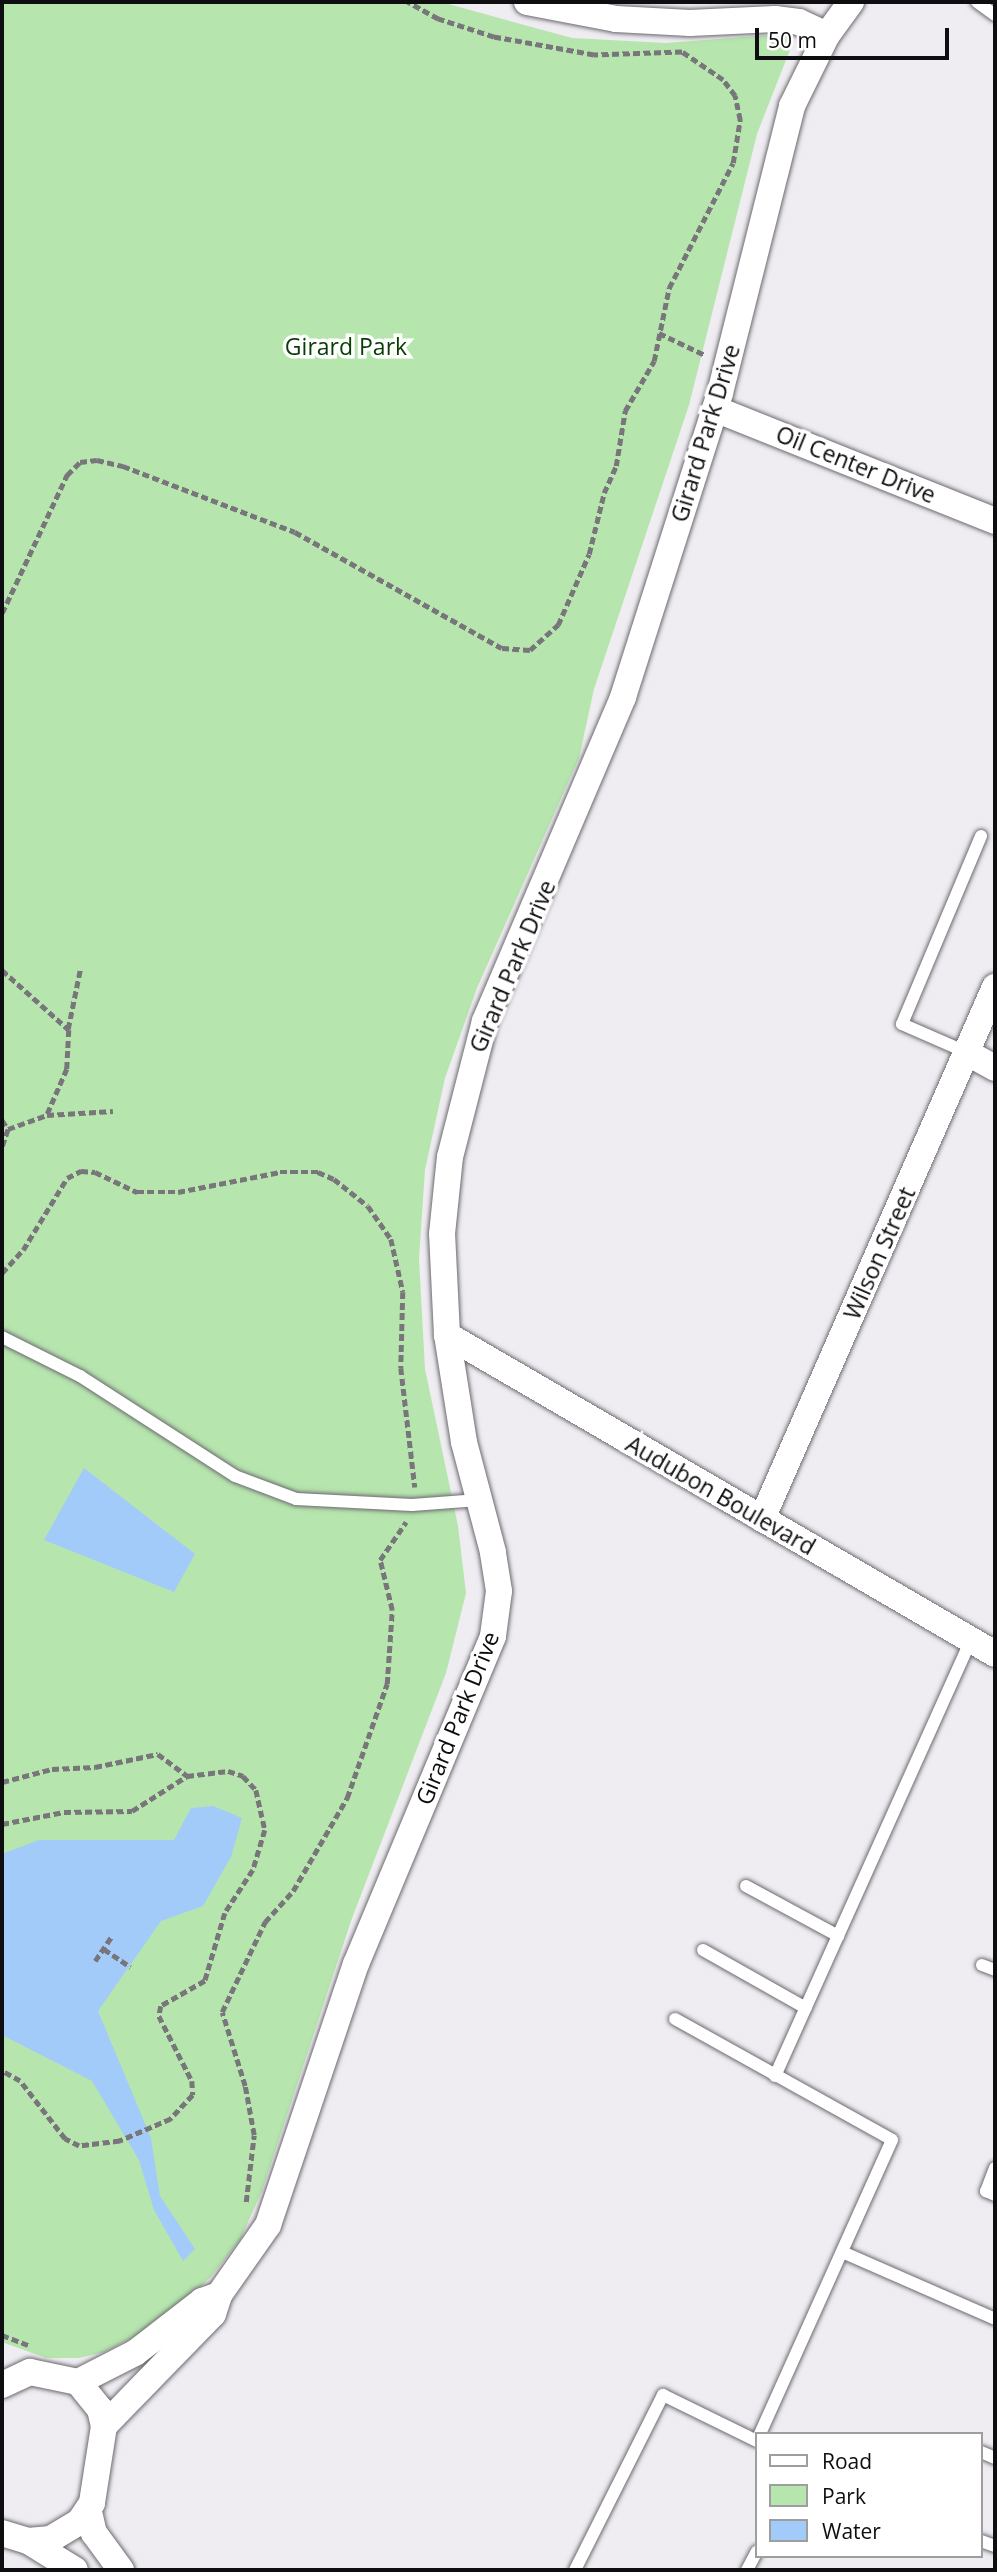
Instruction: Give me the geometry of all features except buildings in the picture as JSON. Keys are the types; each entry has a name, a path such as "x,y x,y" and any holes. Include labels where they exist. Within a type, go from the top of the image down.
{"street":[{"path":"527,2 616,19 690,23 775,19 799,22 827,35"},
{"name":"Girard Park Drive","path":"104,2426 213,2314 219,2295 256,2248 275,2209 356,1964 493,1636 499,1591 447,1335 442,1234 450,1157 471,1066 485,1021 623,697 715,409 776,156 792,106 827,35 851,2"},
{"name":"Oil Center Drive","path":"715,409 995,521"},
{"name":"Wilson Street","path":"762,1519 995,987"},
{"path":"966,1052 995,1068"},
{"name":"Audubon Boulevard","path":"447,1335 995,1654"},
{"name":"Girard Park Drive","path":"78,2382 135,2353 202,2301 219,2295"},
{"path":"2,2358 32,2359 78,2382 100,2409 104,2426 89,2512 94,2533 121,2570"},
{"path":"2,2385 32,2359"},
{"path":"10,2538 66,2532 89,2512"},
{"path":"10,2538 75,2570"}],"lane":[{"path":"977,2 995,15"},
{"path":"966,1052 902,1024 981,836"},
{"path":"2,1337 80,1377 235,1476 296,1499 412,1505 479,1500"},
{"path":"775,2076 971,1640"},
{"path":"746,1886 838,1936"},
{"path":"703,1950 806,2008"},
{"path":"982,1965 995,1970"},
{"path":"675,2019 892,2140 761,2432"},
{"path":"995,2168 986,2191 995,2195"},
{"path":"842,2252 995,2319"},
{"path":"575,2570 663,2395 755,2439"}],"path":[{"path":"2,613 67,475 80,462 97,460 122,466 295,532 502,648 530,650 558,625 589,554 616,466 625,411 649,374 669,288 733,163 740,120 735,96 723,80 682,52 594,55 494,37 438,19 407,2"},
{"path":"659,333 727,363"},
{"path":"2,970 69,1030"},
{"path":"47,1115 67,1069 69,1030 80,970"},
{"path":"8,1129 47,1115 113,1111"},
{"path":"2,1120 8,1129"},
{"path":"2,1146 8,1129"},
{"path":"2,1273 23,1250 67,1178 81,1171 94,1172 137,1192 178,1192 289,1171 318,1172 334,1179 368,1206 391,1239 402,1292 401,1368 416,1489 407,1521 380,1560 392,1610 387,1684 346,1798 293,1891 265,1922 222,2012 246,2086 254,2134 245,2210"},
{"path":"2,1782 52,1769 95,1767 158,1754 187,1776"},
{"path":"2,1824 64,1812 132,1811 187,1776 228,1771 243,1776 256,1790 265,1830 253,1870 225,1913 205,1981 161,2006 159,2016 192,2081 193,2095 155,2129 120,2141 79,2146 65,2139 27,2089 2,2071"},
{"path":"95,1961 112,1937"},
{"path":"104,1949 131,1967"},
{"path":"2,2335 32,2359"}],"green space":[{"name":"Girard Park","path":"2,2 441,2 572,38 666,43 785,34 793,42 757,134 689,405 594,689 579,758 477,988 445,1078 425,1170 419,1259 425,1369 458,1526 466,1593 446,1673 351,1921 262,2191 240,2240 210,2278 178,2307 140,2334 104,2352 79,2358 46,2358 2,2342"}],"water":[{"path":"84,1468 195,1554 174,1592 44,1540"},
{"path":"213,1806 242,1818 231,1857 203,1906 161,1921 98,2011 151,2138 160,2196 195,2249 183,2261 154,2210 139,2160 92,2081 2,2035 2,1854 39,1840 174,1840 191,1808"}]}
